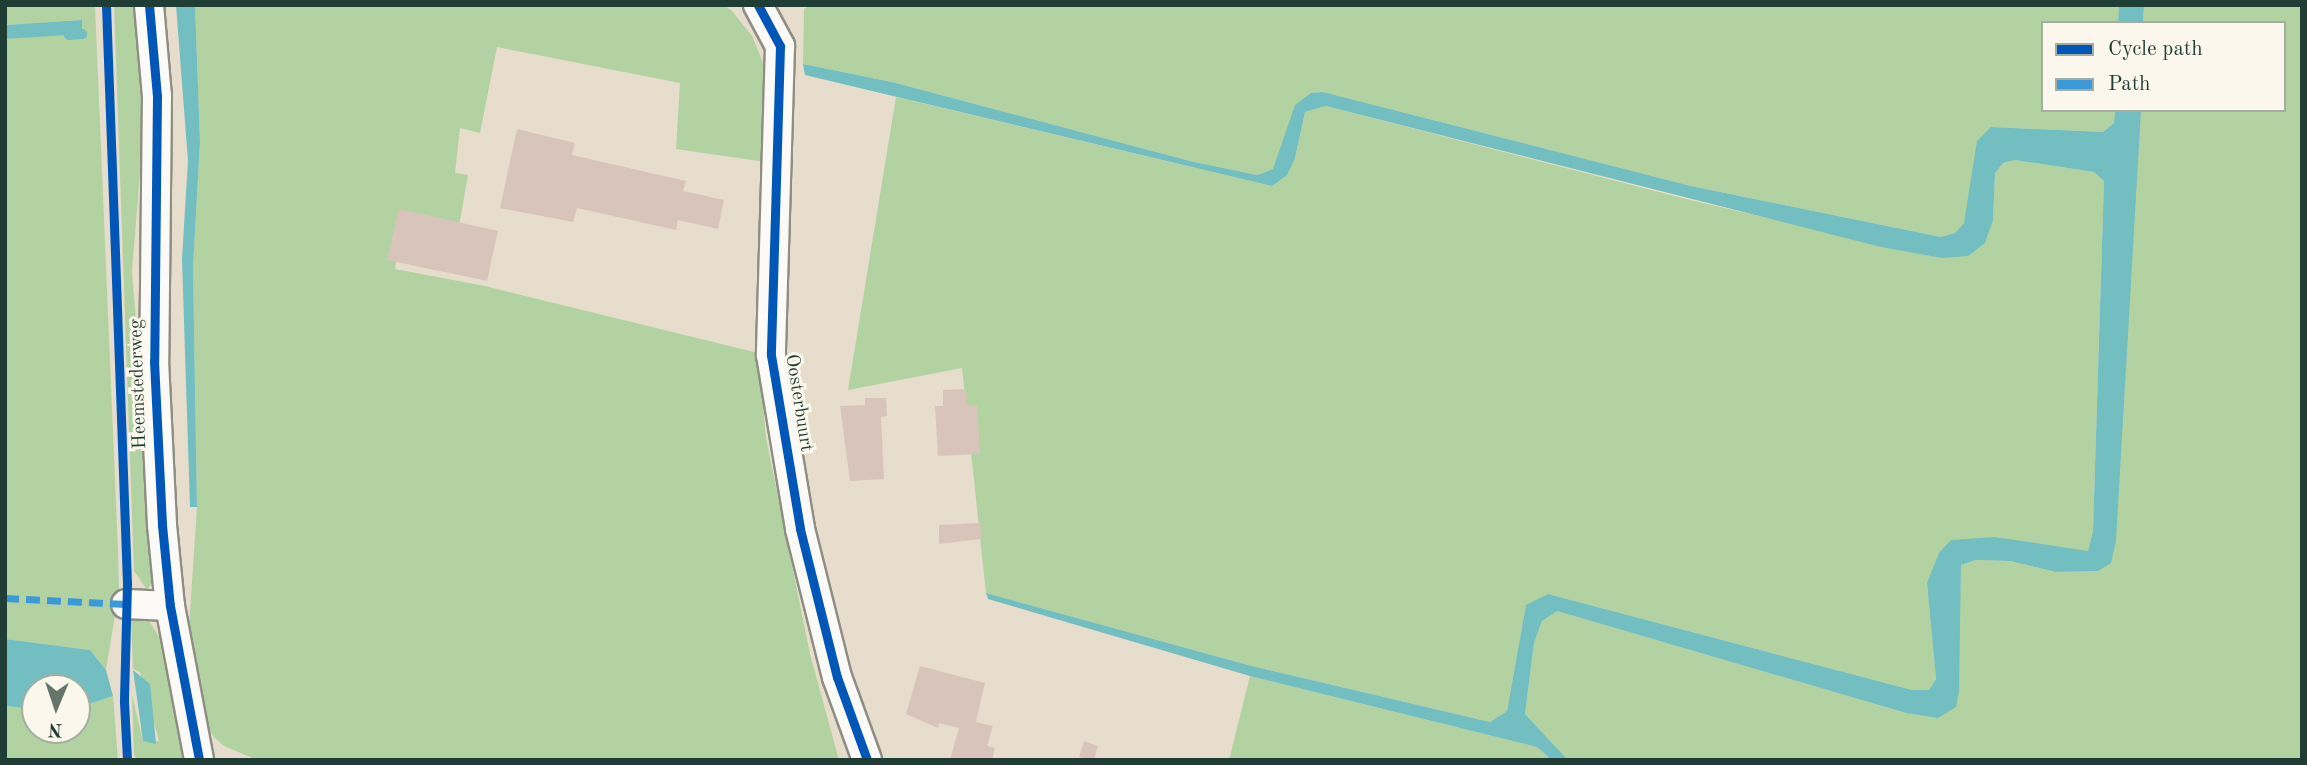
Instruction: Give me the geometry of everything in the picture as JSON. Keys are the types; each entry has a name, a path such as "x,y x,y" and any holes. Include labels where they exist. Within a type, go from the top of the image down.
{"street":[{"name":"Heemstederweg","path":"149,5 157,96 154,361 170,606 199,760"},
{"name":"Oosterbuurt","path":"758,5 780,46 771,355 800,529 837,677 867,760"},
{"path":"126,604 170,606"}],"green space":[{"path":"5,5 95,5 119,591 106,670 90,650 5,639 5,39 82,33 82,20 5,25"},
{"path":"114,5 136,5 144,125 132,271 136,321 146,353 153,581 147,590 134,571"},
{"path":"195,5 724,5 732,11 752,36 762,60 768,88 765,162 676,149 680,83 497,47 480,133 460,128 455,173 468,175 458,232 403,222 395,269 485,286 758,353 766,438 810,654 839,760 257,760 224,746 213,736 206,724 189,627 197,507 193,267 200,142"},
{"path":"811,5 2119,5 2118,21 2041,21 2041,112 2115,112 2114,123 2103,132 1991,127 1964,223 1955,233 1941,237 1691,186 1323,92 1311,93 1273,169 1257,175 1190,161 892,82 803,64 804,9"},
{"path":"2144,5 2302,5 2302,760 1568,760 1525,714 1534,643 1542,621 1557,611 1906,713 1956,707 1961,565 1976,560 2010,561 2056,572 2098,571 2141,112 2286,112 2286,21 2143,21"},
{"path":"896,97 1272,186 1295,158 1305,112 1326,106 1690,200 1942,258 1993,220 1995,173 2003,163 2015,160 2094,172 2104,181 2093,531 2088,552 1995,537 1927,583 1936,679 1929,690 1912,690 1548,594 1526,606 1507,711 1490,722 1248,665 986,593 962,368 848,390"},
{"path":"131,618 148,619 163,643 186,760 137,760 134,755 132,695 143,741 159,741 140,672 133,669"},
{"path":"1250,676 1537,747 1552,760 1229,760"},
{"path":"113,696 118,760 5,760 5,706 21,708 21,744 91,744 91,703"}],"water":[{"path":"176,5 195,5 200,142 193,267 197,507 190,507 182,259 188,161"},
{"path":"2119,5 2144,5 2143,21 2118,21"},
{"path":"82,20 82,34 5,39 5,25"},
{"path":"803,64 892,82 1190,161 1257,175 1273,169 1295,105 1311,93 1323,92 1691,186 1941,237 1955,233 1964,223 1977,141 1991,127 2103,132 2114,123 2115,112 2141,112 2116,540 2111,563 2098,571 2056,572 2010,561 1976,560 1961,565 1959,691 1956,707 1938,718 1906,713 1557,611 1542,621 1534,643 1525,714 1568,760 1552,760 1537,747 1250,676 988,599 986,593 1248,665 1490,722 1507,711 1526,605 1548,594 1912,690 1929,690 1936,679 1927,583 1939,553 1951,540 1995,537 2088,551 2093,531 2104,181 2094,172 2015,160 2003,163 1995,173 1993,220 1985,243 1968,256 1942,258 1881,247 1326,106 1305,112 1295,158 1287,175 1272,186 805,75"},
{"path":"5,639 90,650 106,670 113,696 91,703 91,674 21,674 21,708 5,706"},
{"path":"133,670 150,684 156,744 143,741"}],"building":[{"path":"517,129 575,143 572,155 686,181 683,191 724,200 718,229 678,220 676,230 577,208 573,222 500,208"},
{"path":"399,209 498,231 487,281 387,260"},
{"path":"966,389 967,405 977,405 980,454 938,456 935,406 943,406 943,390"},
{"path":"865,398 886,398 887,416 881,417 884,479 850,481 840,406 865,405"},
{"path":"981,523 981,539 939,544 939,525"},
{"path":"920,666 985,683 976,722 993,726 987,746 995,748 992,760 950,760 959,728 939,723 938,728 906,714"},
{"path":"1084,741 1098,746 1094,760 1079,757"}],"waterway":[{"path":"69,35 82,34 72,34"}],"marked path":[{"path":"5,598 126,604"}],"cycle path":[{"path":"106,5 127,584 124,702 127,760"},
{"path":"149,5 157,96 154,361 162,525 170,606 199,760"},
{"path":"758,5 780,46 771,355 800,529 837,677 867,760"}]}
